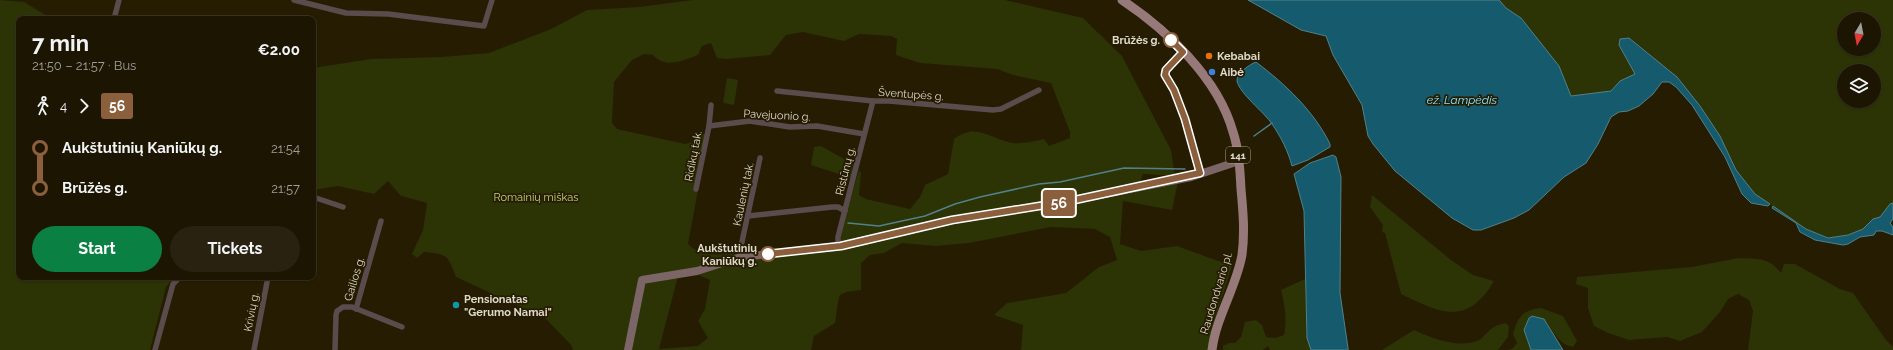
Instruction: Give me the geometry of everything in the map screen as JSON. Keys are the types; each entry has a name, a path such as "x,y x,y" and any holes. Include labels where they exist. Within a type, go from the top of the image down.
{"main road":[{"name":"Raudondvario pl.","path":"1122,0 1155,24 1183,52 1212,86 1223,105 1234,133 1239,161 1245,228 1242,256 1235,282 1216,330 1212,350"}],"street":[{"path":"115,16 119,0"},
{"path":"294,0 346,13 395,15 437,19 465,25 484,26 492,0"},
{"path":"1183,52 1166,70 1165,75 1174,90 1185,119 1200,173"},
{"name":"Šventupės g.","path":"777,91 873,101 993,110 1001,109 1039,90"},
{"name":"Ristūnų g.","path":"838,246 838,238 873,101"},
{"path":"709,126 711,105"},
{"name":"Pavejuonio g.","path":"709,126 750,121 790,127 817,126 864,134"},
{"name":"Ridikų tak.","path":"696,189 709,126"},
{"name":"Kaulenių tak.","path":"741,257 740,251 760,158"},
{"path":"628,350 642,280 697,271 741,257 838,246 952,220 1070,201 1200,173 1239,161"},
{"path":"316,198 343,207"},
{"path":"748,216 832,207 838,207 845,211"},
{"name":"Gailios g.","path":"335,350 337,311 343,307 356,309 381,221"},
{"path":"155,350 173,284 177,280"},
{"name":"Krivių g.","path":"254,350 267,280"},
{"path":"356,309 402,327"}],"green space":[{"path":"0,0 24,2 47,16 16,16 16,280 172,280 166,287 150,350 0,350"},
{"name":"Romainių miškas","path":"693,0 1005,0 1083,18 1122,56 1171,150 1175,176 1143,174 1140,183 840,244 843,225 859,170 861,173 859,195 866,199 910,209 920,197 925,185 948,174 954,139 962,134 969,132 983,133 1013,143 1024,143 1044,139 1049,146 1070,138 1070,132 1051,83 1013,75 997,69 920,63 896,55 897,39 891,36 859,34 844,41 803,32 786,35 770,55 727,59 717,58 711,43 702,46 698,55 686,60 669,63 663,62 653,55 644,54 632,60 614,82 612,123 617,129 685,144 696,141 701,134 706,134 688,244 705,253 717,255 736,254 736,256 695,268 640,280 637,285 626,350 573,350 571,345 545,318 456,277 451,264 446,257 424,252 417,258 412,254 423,230 427,203 401,196 388,181 374,194 338,186 316,190 316,68 371,59 441,57 489,53 551,29 587,10 639,7"},
{"path":"1499,0 1893,0 1893,203 1890,204 1880,217 1873,219 1863,229 1848,235 1828,238 1806,229 1755,194 1736,170 1720,136 1700,106 1677,77 1629,38 1620,39 1619,45 1635,74 1620,81 1611,91 1571,96 1559,66 1521,18 1506,8"},
{"path":"727,78 738,80 734,105 723,103"},
{"path":"821,146 853,164 851,178 811,165 814,147"},
{"path":"1178,182 1172,210 1123,201 1120,244 1141,251 1177,246 1232,266 1213,325 1209,350 1021,350 1023,325 994,315 1007,303 1066,293 1099,267 1117,260 1110,237 1095,229 1051,227 969,243 936,246 902,243 884,253 870,255 861,263 861,290 846,292 840,295 835,323 814,336 811,350 632,350 644,282 678,276 659,349 698,346 708,338 698,321 705,309 710,280 694,273 734,262 1034,211"},
{"path":"1372,195 1451,260 1473,275 1494,281 1484,296 1474,305 1463,310 1452,312 1428,306 1401,294 1385,233 1382,232 1383,225 1370,207"},
{"path":"1739,258 1767,261 1781,273 1784,264 1795,264 1840,289 1853,293 1886,340 1893,347 1893,350 1748,350 1753,311 1749,300 1738,294 1728,299 1720,312 1702,332 1680,341 1667,337 1629,340 1608,333 1594,326 1588,308 1588,288 1576,284 1577,277 1691,267"},
{"path":"1305,279 1307,338 1311,350 1270,350 1268,346 1263,350 1223,350 1223,346 1229,343 1235,343 1241,337 1245,322 1256,320 1262,325 1266,337 1276,338 1284,335 1285,312 1281,290"},
{"path":"1541,308 1563,316 1577,341 1573,347 1563,343 1544,319 1529,318 1524,330 1531,350 1506,350 1512,349 1517,343 1513,334 1522,315 1529,311"},
{"path":"1506,323 1509,327 1508,337 1498,350 1382,350 1414,330 1439,340 1465,344 1481,339 1492,328"}],"water":[{"name":"ež. Lampėdis","path":"1248,0 1499,0 1506,8 1521,18 1559,66 1571,96 1611,91 1620,81 1635,74 1619,45 1620,39 1629,38 1677,77 1700,106 1720,136 1736,170 1755,194 1770,204 1768,206 1751,203 1742,194 1725,157 1692,105 1676,87 1669,82 1662,82 1653,94 1639,106 1628,111 1619,112 1611,117 1598,144 1586,163 1564,177 1529,210 1514,218 1481,230 1473,230 1452,218 1395,171 1373,144 1368,136 1362,105 1333,55 1326,36 1301,30"},
{"path":"1256,62 1278,79 1307,109 1316,120 1330,144 1330,147 1308,160 1292,166 1281,139 1269,119 1247,97 1237,81 1237,78 1241,72"},
{"path":"1333,155 1336,157 1341,177 1340,293 1348,350 1311,350 1307,338 1304,211 1294,174 1310,163"},
{"path":"1893,203 1893,219 1890,223 1893,227 1893,235 1882,231 1876,231 1874,235 1860,237 1848,244 1843,245 1815,240 1800,232 1796,223 1772,208 1773,206 1806,229 1828,238 1848,235 1863,229 1873,219 1880,217 1890,204"},
{"path":"1532,316 1544,319 1563,350 1531,350 1524,330 1529,318"}],"waterway":[{"path":"1254,136 1272,123"},
{"path":"848,223 879,226 925,216 955,204 980,197 1124,168 1185,169"}],"bus line":[{"name":"56","path":"768,254 841,246 952,220 1070,201 1162,181 1190,177 1200,173 1185,119 1180,110 1174,90 1165,75 1166,70 1183,52 1171,40"}],"place":[{"name":"Brūžės g.","path":"1171,40"},
{"name":"Kebabai","path":"1209,56"},
{"name":"Aibė","path":"1212,72"},
{"name":"Aukštutinių Kaniūkų g.","path":"768,254"},
{"name":"Pensionatas \"Gerumo Namai\"","path":"456,305"}]}
